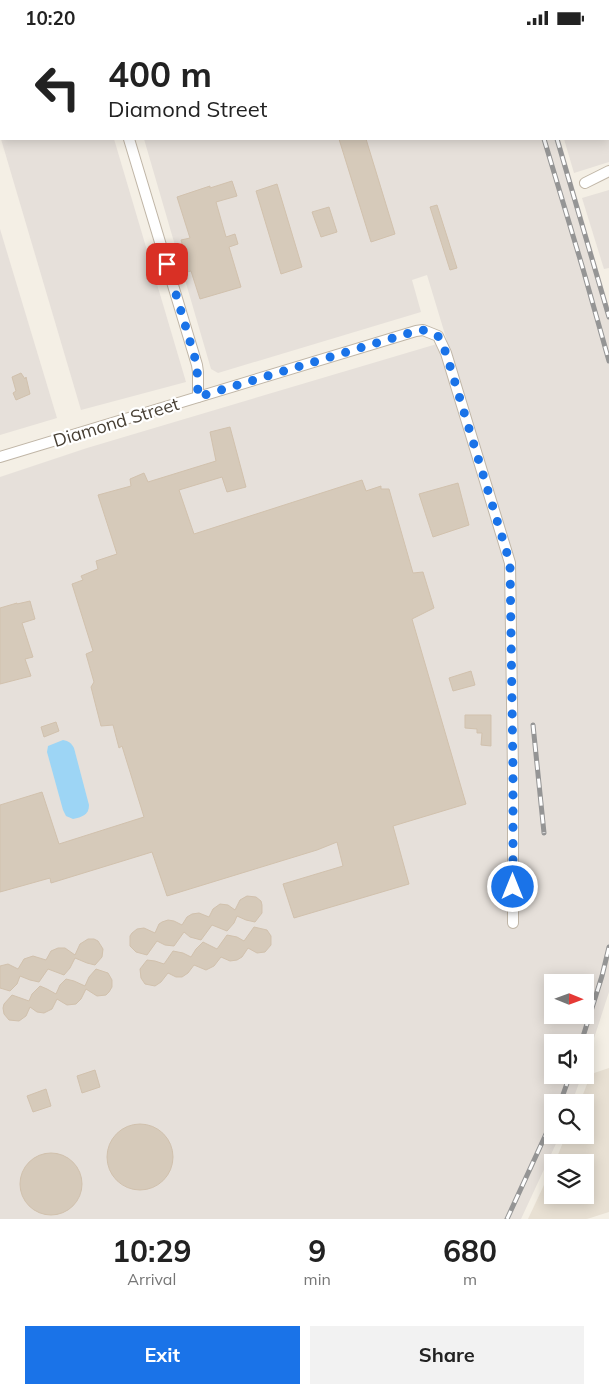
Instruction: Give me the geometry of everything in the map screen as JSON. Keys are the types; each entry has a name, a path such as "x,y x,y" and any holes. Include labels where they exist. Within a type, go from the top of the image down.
{"street":[{"path":"129,140 197,365 198,397"},
{"path":"585,183 609,171"},
{"name":"Diamond Street","path":"0,457 416,331 423,330 438,336 446,353 510,563 513,923"}],"shaded area":[{"path":"1,140 114,140 186,382 81,410"},
{"path":"144,140 560,140 609,307 609,992 594,1038 594,1034 544,1034 544,1084 579,1084 575,1094 544,1094 544,1144 556,1144 551,1154 544,1154 544,1169 521,1219 0,1219 0,477 87,448 447,341 427,275 412,280 421,312 218,373 211,369"},
{"path":"564,140 609,140 609,162 574,173"},
{"path":"609,190 609,268 604,269 582,198"},
{"path":"0,229 57,418 0,435"},
{"path":"609,1068 609,1212 587,1219 528,1219 544,1185 544,1204 594,1204 594,1154 558,1154 562,1144 594,1144 594,1094 583,1094 587,1084 594,1084 594,1073"}],"water":[{"path":"63,740 70,742 74,748 89,805 88,811 84,815 73,819 66,816 63,810 47,752 48,746"}],"building":[{"path":"339,140 366,140 395,234 371,242"},
{"path":"232,181 237,196 216,202 226,237 235,234 238,244 229,247 241,287 200,299 191,271 183,273 176,252 184,250 181,240 190,238 177,197"},
{"path":"277,184 302,267 281,274 256,191"},
{"path":"437,205 457,268 450,270 430,207"},
{"path":"329,207 337,232 321,237 312,212"},
{"path":"21,373 25,379 26,377 30,394 16,400 13,393 16,391 12,377"},
{"path":"230,427 246,487 227,492 222,477 179,490 194,534 362,480 366,491 381,486 381,489 389,489 413,573 423,572 434,608 412,619 466,804 393,826 409,884 294,918 283,884 343,866 337,842 317,850 167,896 152,852 51,883 50,878 0,892 0,805 42,792 59,844 144,817 122,746 119,748 113,725 101,726 91,687 94,682 86,654 93,651 72,584 83,580 81,576 98,569 96,561 117,554 98,495 131,486 130,479 144,473 148,482 216,461 210,432"},
{"path":"458,483 469,525 433,537 419,494"},
{"path":"30,601 35,619 22,623 33,657 25,659 31,676 0,684 0,608"},
{"path":"471,671 475,685 453,691 449,678"},
{"path":"465,715 491,715 491,746 481,745 482,733 477,733 477,729 465,728"},
{"path":"56,722 59,731 44,737 41,727"},
{"path":"247,896 256,897 261,901 262,913 255,922 237,916 227,931 212,925 201,940 190,937 184,932 174,946 165,945 157,941 147,955 136,952 130,946 130,936 137,929 144,928 155,933 159,924 168,920 182,925 187,917 192,914 199,913 209,917 213,909 220,904 228,905 235,910 240,900"},
{"path":"254,927 267,930 271,936 271,945 265,952 257,953 248,948 242,957 237,960 230,961 221,957 214,966 206,970 194,965 182,977 176,977 168,973 155,986 145,984 141,978 140,969 147,960 164,964 173,951 191,957 203,942 217,949 227,935 244,941"},
{"path":"88,939 98,941 103,949 102,957 95,965 75,958 64,975 48,969 39,982 20,976 17,984 10,991 0,988 0,966 8,964 18,969 24,959 33,956 46,960 51,951 58,948 65,948 75,955 80,944"},
{"path":"96,969 108,973 112,980 112,987 106,995 97,996 86,989 76,1004 67,1005 57,999 52,1009 44,1013 37,1012 30,1007 26,1016 19,1021 9,1020 4,1014 4,1004 12,995 29,1001 32,994 40,986 56,994 60,985 66,979 85,986 89,977"},
{"path":"95,1070 100,1087 82,1093 77,1076"},
{"path":"46,1089 51,1106 33,1112 27,1096"},
{"path":"140,1124 153,1127 163,1134 170,1144 173,1157 170,1170 163,1180 153,1187 140,1190 127,1187 117,1180 110,1170 107,1157 110,1144 117,1134 127,1127"},
{"path":"45,1153 57,1153 73,1162 80,1172 82,1184 80,1196 73,1206 57,1215 45,1215 34,1210 25,1201 20,1190 20,1178 25,1167 34,1158"}],"railway":[{"path":"544,140 609,361"},
{"path":"557,140 609,317"},
{"path":"533,725 544,833"},
{"path":"584,1034 609,947"},
{"path":"563,1094 567,1084"},
{"path":"507,1219 544,1138"}],"route":[{"path":"167,264 197,365 198,397 416,331 423,330 433,333 442,342 508,551 510,563 512,607 513,887"}]}
